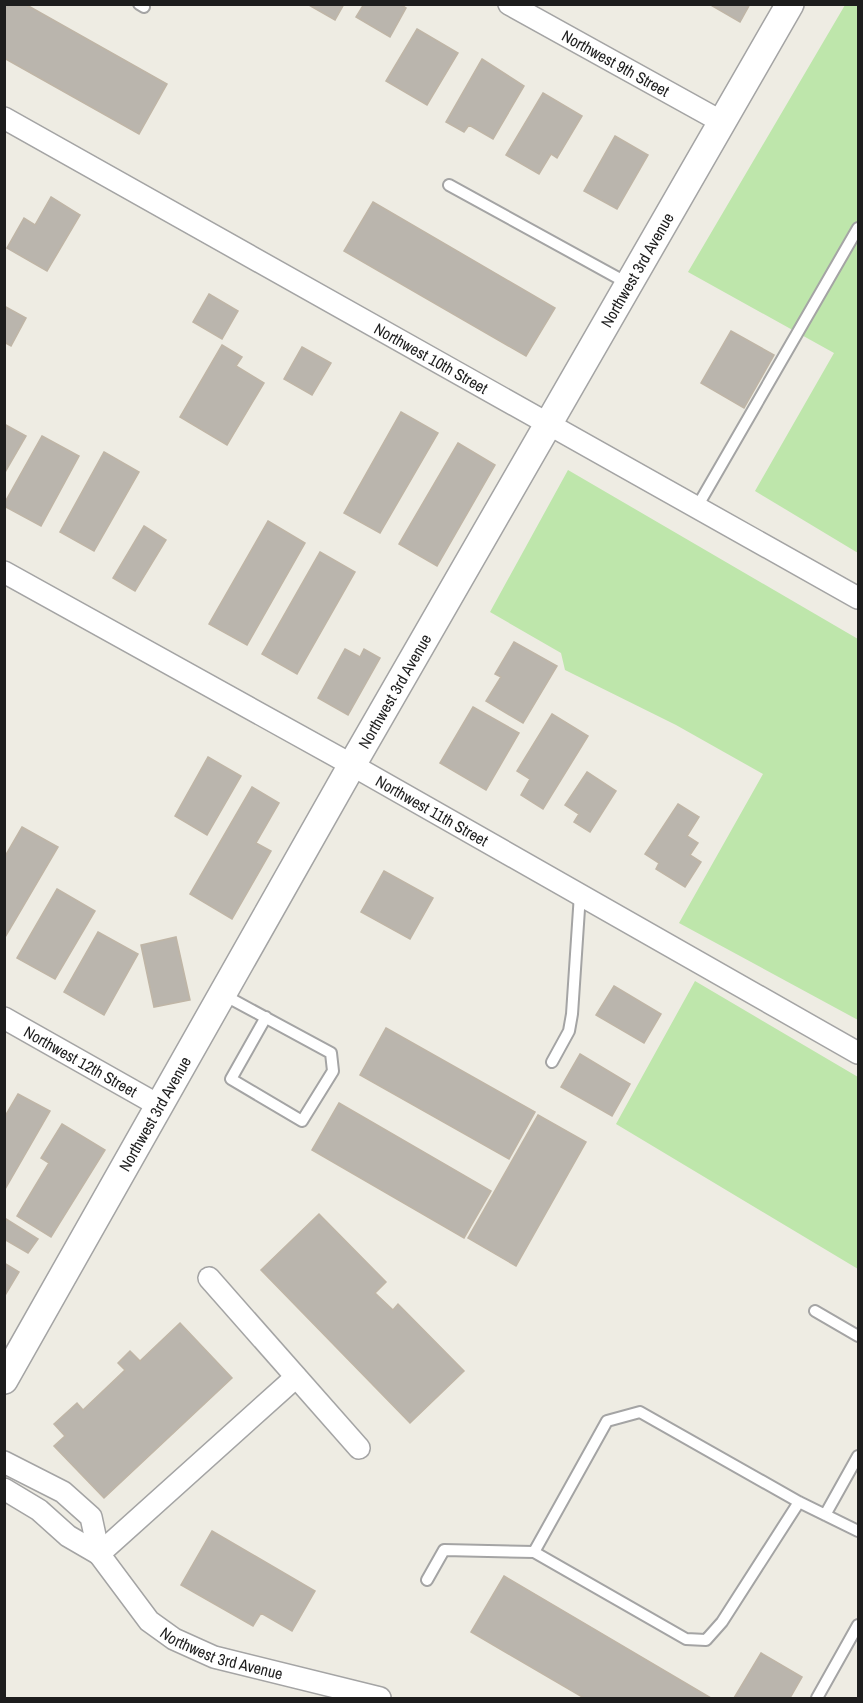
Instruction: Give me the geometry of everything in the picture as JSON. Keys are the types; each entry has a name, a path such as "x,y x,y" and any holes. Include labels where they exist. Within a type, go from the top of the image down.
{"street":[{"name":"Northwest 9th Street","path":"509,4 722,122"},
{"name":"Northwest 3rd Avenue","path":"4,1380 352,765 790,4"},
{"name":"Northwest 10th Street","path":"4,118 858,598"},
{"name":"Northwest 11th Street","path":"4,572 580,893 858,1053"},
{"name":"Northwest 12th Street","path":"4,1018 158,1105"},
{"path":"209,1278 359,1448"},
{"path":"99,1554 296,1377"},
{"name":"Northwest 3rd Avenue","path":"4,1462 63,1492 91,1517 99,1554"},
{"name":"Northwest 3rd Avenue","path":"4,1489 39,1510 68,1536 99,1554 149,1621 174,1639 213,1657 380,1698"}],"lane":[{"path":"449,185 629,284"},
{"path":"698,507 858,231"},
{"path":"552,1062 569,1030 572,1014 580,893"},
{"path":"222,994 266,1017 331,1053 333,1071 302,1121 231,1079 266,1017"},
{"path":"814,1311 858,1336"},
{"path":"534,1552 607,1421 640,1412 799,1502 858,1531"},
{"path":"825,1515 858,1456"},
{"path":"427,1580 444,1550 534,1552 687,1639 706,1640 722,1622 799,1502"},
{"path":"818,1698 858,1626"}],"green space":[{"path":"845,5 858,5 858,553 755,491 834,353 688,272"},
{"path":"568,470 858,639 858,1020 679,923 763,774 676,725 565,670 561,653 490,612"},
{"path":"695,981 858,1077 858,1269 616,1124"}],"building":[{"path":"4,4 25,4 167,84 139,134 4,58"},
{"path":"307,4 344,4 335,20"},
{"path":"364,4 400,4 406,8 390,37 356,17"},
{"path":"709,4 750,4 740,22"},
{"path":"417,29 458,53 427,105 386,81"},
{"path":"482,59 524,86 493,139 469,125 464,132 446,122"},
{"path":"543,93 582,116 557,158 551,154 539,174 506,155"},
{"path":"615,136 648,155 617,209 584,191"},
{"path":"51,197 80,215 47,271 7,248 24,218 35,225"},
{"path":"373,202 555,308 526,356 344,251"},
{"path":"209,294 238,311 222,339 193,322"},
{"path":"4,306 26,318 11,346 4,342"},
{"path":"731,331 774,355 744,408 701,383"},
{"path":"222,345 242,357 236,366 264,383 227,445 180,417"},
{"path":"302,347 331,363 312,395 284,379"},
{"path":"401,412 438,433 380,533 344,513"},
{"path":"4,424 26,436 4,474"},
{"path":"42,436 79,456 41,526 4,504"},
{"path":"458,443 495,465 437,566 399,544"},
{"path":"104,452 139,472 94,551 60,532"},
{"path":"268,521 305,543 247,645 209,624"},
{"path":"144,526 166,540 135,591 113,578"},
{"path":"320,552 355,572 297,674 262,654"},
{"path":"514,642 557,666 523,723 486,701 501,677 495,674"},
{"path":"345,649 360,657 364,649 380,658 348,715 318,698"},
{"path":"473,707 519,733 486,790 440,763"},
{"path":"552,714 588,736 543,809 521,795 530,779 517,771"},
{"path":"208,757 241,776 207,835 175,816"},
{"path":"587,772 616,791 590,832 574,822 579,814 565,805"},
{"path":"252,787 279,803 256,843 271,851 232,919 190,894"},
{"path":"678,804 699,817 687,836 698,843 690,855 701,862 685,887 656,869 659,863 645,854"},
{"path":"22,827 58,847 4,939 4,858"},
{"path":"384,871 433,898 410,939 361,912"},
{"path":"57,889 95,911 55,979 17,958"},
{"path":"98,932 138,954 104,1015 64,992"},
{"path":"176,937 190,1000 154,1007 141,945"},
{"path":"614,986 661,1014 644,1043 596,1015"},
{"path":"386,1028 535,1112 509,1159 360,1075"},
{"path":"580,1054 630,1084 612,1116 561,1087"},
{"path":"18,1094 50,1111 4,1191 4,1118"},
{"path":"339,1103 491,1191 464,1238 312,1150"},
{"path":"538,1115 586,1142 516,1266 468,1238"},
{"path":"62,1124 105,1150 51,1237 17,1216 49,1163 41,1158"},
{"path":"319,1214 386,1282 375,1293 393,1310 398,1304 464,1371 410,1423 261,1270"},
{"path":"6,1219 38,1239 28,1253 4,1239"},
{"path":"4,1263 19,1272 4,1297"},
{"path":"180,1323 232,1378 104,1498 54,1446 65,1436 54,1424 77,1403 83,1410 125,1370 118,1363 130,1351 140,1361"},
{"path":"212,1531 315,1591 292,1631 261,1613 253,1626 181,1585"},
{"path":"504,1576 711,1698 584,1698 471,1632"},
{"path":"761,1653 802,1677 790,1698 734,1698"}]}
